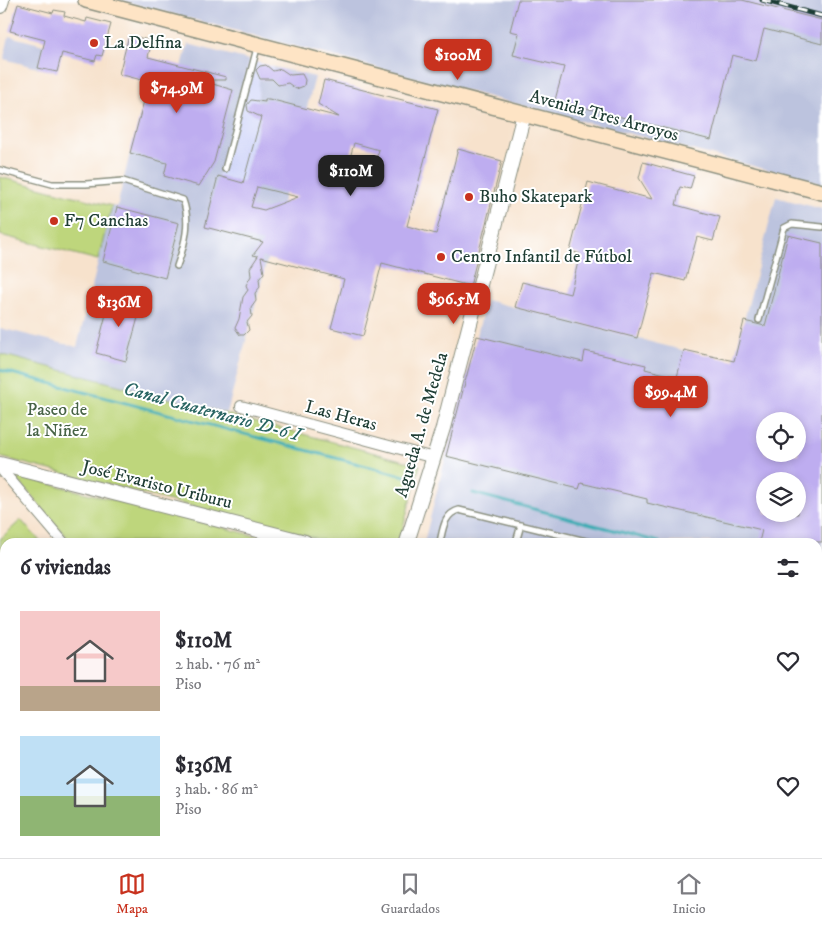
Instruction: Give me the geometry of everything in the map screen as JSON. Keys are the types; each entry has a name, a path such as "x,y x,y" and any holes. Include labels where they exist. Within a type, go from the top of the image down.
{"main road":[{"name":"Avenida Tres Arroyos","path":"86,0 822,192"}],"street":[{"path":"0,6 2,0"},
{"name":"Agueda A. de Medela","path":"408,538 434,458 524,114"},
{"name":"Las Heras","path":"241,406 434,458"},
{"name":"José Evaristo Uriburu","path":"0,464 275,538"},
{"path":"0,468 60,538"}],"lane":[{"path":"225,170 258,45"},
{"path":"0,170 52,184 123,181 183,200 188,215 183,251 177,266"},
{"path":"759,320 784,228 792,224 822,226"},
{"path":"441,538 447,518 456,511 467,511 574,538"},
{"path":"517,538 520,525"}],"shaded area":[{"path":"119,0 822,0 822,184"},
{"path":"9,36 44,45 38,68 4,59"},
{"path":"188,44 249,60 218,176 243,183 263,108 258,100 259,79 265,80 270,78 274,67 315,77 227,413 0,354 0,328 77,347 112,206 117,207 130,153 157,160"},
{"path":"249,60 274,67 270,78 260,79 258,100 263,108 243,183 218,176"},
{"path":"776,197 822,209 822,538 425,538 486,300 733,363"}],"green space":[{"name":"F7 Canchas","path":"0,177 112,206 98,260 0,235"},
{"name":"Paseo de la Niñez","path":"0,354 420,465 400,538 314,538 0,457"},
{"path":"19,476 264,538 68,538 18,480"},
{"path":"21,520 37,538 1,538"}],"building":[{"path":"518,0 742,0 822,20 822,44 764,29 756,61 732,55 711,140 555,100 564,67 513,55 519,33 510,31"},
{"path":"18,4 53,13 54,10 65,12 64,16 86,22 87,18 111,24 102,56 97,55 95,61 62,53 57,72 38,68 45,40 10,31"},
{"path":"129,35 152,41 148,57 226,77 226,80 206,80 206,82 233,90 214,162 199,186 164,176 167,163 130,153 149,82 119,74"},
{"path":"266,65 273,71 281,69 290,75 302,74 305,80 304,86 296,89 288,83 278,85 272,79 260,79 256,70 260,66"},
{"path":"324,80 438,109 407,226 436,234 458,149 502,161 470,286 382,263 363,336 331,328 344,279 261,257 264,273 259,279 260,287 255,293 256,301 251,308 252,316 247,322 249,330 244,335 240,335 235,328 239,319 243,297 248,290 246,285 251,276 250,268 258,256 253,255 263,242 205,227 218,176 243,183 261,117 248,111 247,105 251,100 265,102 265,99 269,99 339,117 318,104","holes":["354,143 379,150 373,169 349,162","257,187 298,197 264,210 251,207"]},
{"path":"643,162 694,176 690,189 680,187 676,205 720,217 713,241 697,237 685,281 654,273 637,338 515,307 522,282 570,294 580,254 570,251 588,182 652,199 639,178"},
{"path":"117,207 179,223 165,278 103,261"},
{"path":"788,235 822,243 822,538 760,538 762,530 647,503 647,499 581,483 579,489 446,456 477,336 583,362 585,351 646,365 645,369 677,377 684,350 734,361 744,321 765,326"},
{"path":"111,295 142,303 126,361 96,353"}],"waterway":[{"name":"Canal Cuaternario D-6 I","path":"0,370 416,479"},
{"name":"Canal Cuaternario D-6 I","path":"473,493 644,538"}],"railway":[{"path":"762,0 822,16"}],"place":[{"name":"La Delfina","path":"94,43"},
{"name":"Buho Skatepark","path":"469,197"},
{"name":"F7 Canchas","path":"54,221"},
{"name":"Centro Infantil de Fútbol","path":"441,257"}]}
